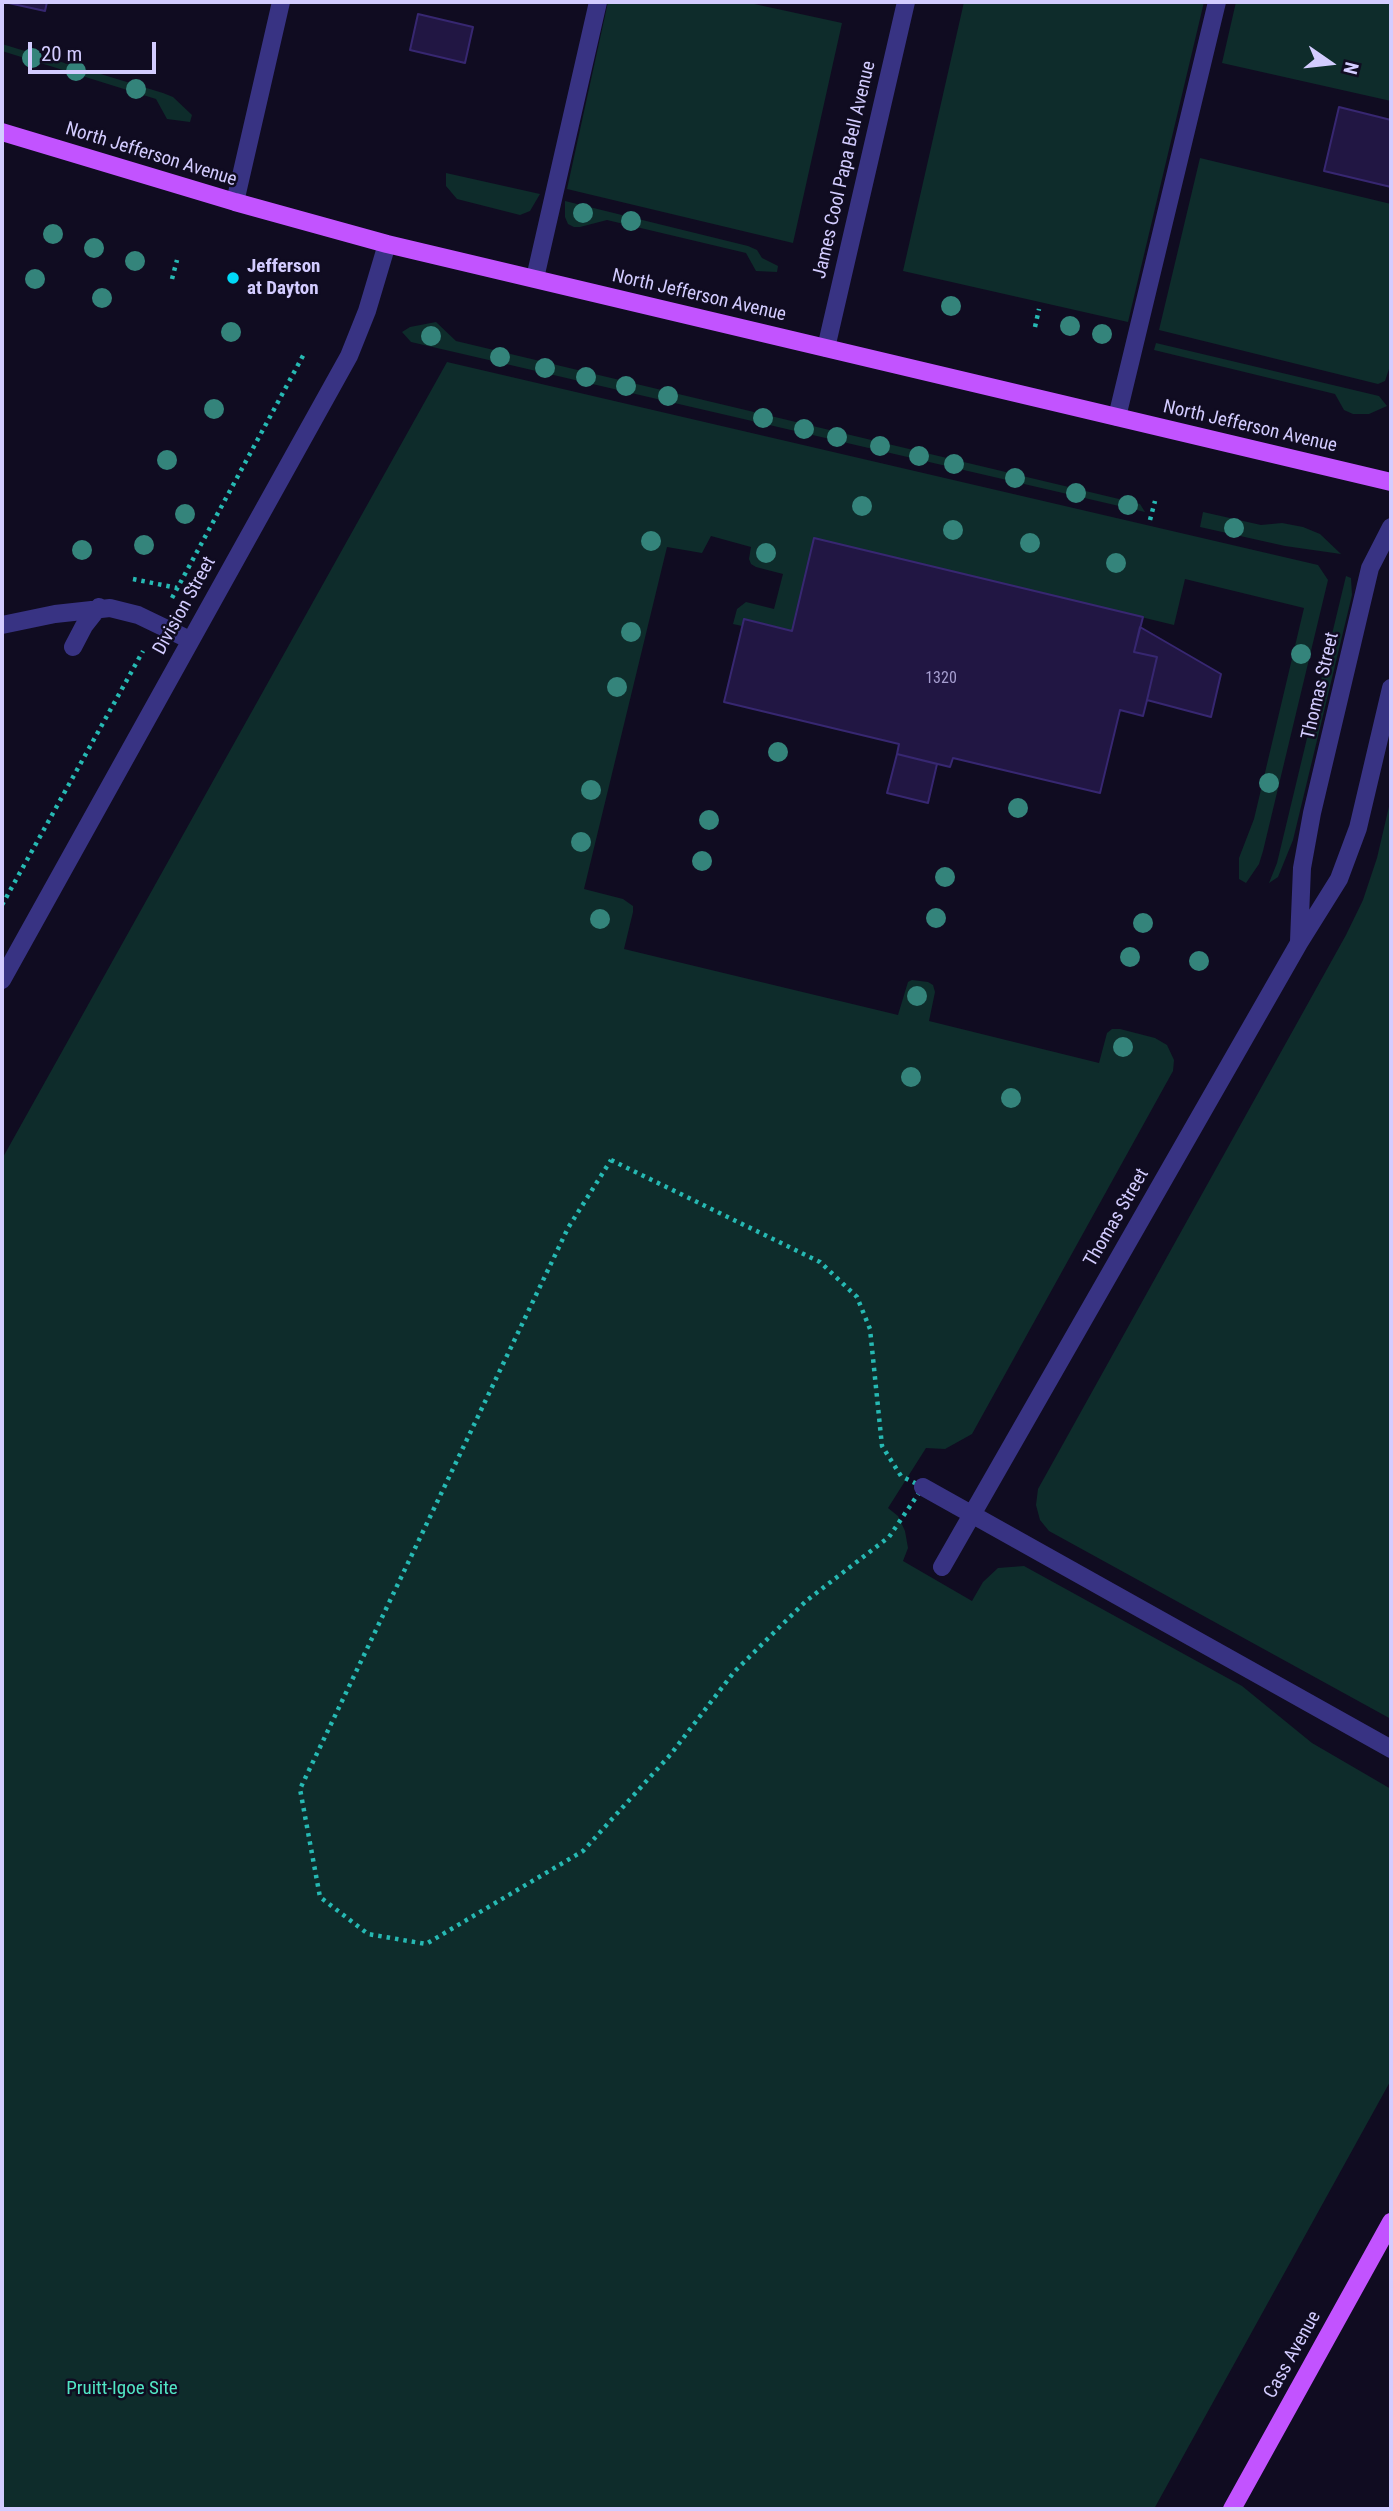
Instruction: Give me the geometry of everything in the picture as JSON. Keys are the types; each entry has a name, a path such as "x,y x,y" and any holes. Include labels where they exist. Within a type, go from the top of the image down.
{"main road":[{"name":"North Jefferson Avenue","path":"2,132 235,202 387,244 1391,482"},
{"name":"Cass Avenue","path":"1232,2509 1391,2222"}],"street":[{"path":"235,202 281,2"},
{"path":"535,278 598,2"},
{"name":"James Cool Papa Bell Avenue","path":"826,348 906,2"},
{"path":"1117,417 1217,2"},
{"name":"Division Street","path":"2,980 349,356 368,311 387,244"},
{"name":"Thomas Street","path":"1299,943 1301,868 1312,813 1370,568 1391,527"},
{"path":"2,625 99,607 138,615 190,640"},
{"path":"74,647 99,607"},
{"name":"Thomas Street","path":"942,1567 1299,943 1339,879 1358,828 1391,688"},
{"path":"923,1487 1391,1749"}],"path":[{"path":"172,279 177,260"},
{"path":"1035,327 1039,309"},
{"path":"1150,520 1155,501"},
{"path":"611,1160 820,1262 857,1297 870,1329 882,1446 901,1476 923,1487 889,1537 806,1601 734,1672 671,1754 583,1851 426,1944 368,1934 320,1897 300,1788 568,1228 611,1160"}],"green space":[{"path":"608,2 745,2 842,23 793,243 567,189"},
{"path":"964,2 1204,2 1128,322 903,271"},
{"path":"1236,2 1391,2 1391,101 1222,63"},
{"path":"2,44 173,97 192,115 190,122 167,119 156,99 2,51"},
{"path":"1200,158 1391,204 1391,363 1385,381 1378,384 1159,330"},
{"path":"446,173 540,194 530,211 520,215 457,199 446,186"},
{"path":"565,201 748,246 757,250 762,258 778,266 777,272 756,271 746,253 607,220 574,227 568,224 565,217"},
{"path":"436,322 456,341 1140,504 1145,512 411,342 402,332 410,327"},
{"path":"1156,343 1379,396 1387,406 1369,414 1353,414 1344,410 1335,394 1154,350"},
{"name":"Pruitt-Igoe Site","path":"447,362 1318,565 1328,580 1263,851 1259,864 1246,883 1239,879 1239,858 1254,819 1304,608 1185,579 1174,625 814,538 792,631 745,619 742,626 733,624 737,609 746,602 774,609 783,574 751,564 751,547 711,536 702,553 667,547 584,889 623,899 633,906 624,949 898,1015 908,982 928,982 933,985 935,992 929,1021 1099,1063 1107,1033 1112,1029 1120,1029 1155,1038 1167,1045 1174,1060 1173,1071 972,1434 945,1449 926,1448 888,1508 898,1516 905,1531 908,1548 903,1561 972,1601 983,1582 998,1568 1024,1566 1242,1686 1312,1743 1391,1789 1391,2080 1154,2509 2,2509 2,1159"},
{"path":"1203,512 1261,525 1282,523 1303,527 1320,534 1341,554 1285,546 1200,527"},
{"path":"1346,576 1351,578 1352,595 1293,840 1278,877 1269,883 1277,863"},
{"path":"1391,798 1391,1719 1049,1531 1040,1520 1036,1505 1038,1489 1346,935 1363,900 1377,858"}],"building":[{"path":"4,2 47,2 45,11"},
{"path":"418,14 473,27 465,63 410,50"},
{"path":"1339,107 1391,120 1391,187 1324,171"},
{"path":"814,538 1143,617 1134,652 1157,657 1147,700 1143,716 1120,710 1100,793 953,758 950,767 897,754 899,744 724,702 744,619 792,631"},
{"path":"1140,627 1221,674 1211,717 1147,700 1157,657 1134,652"},
{"path":"897,754 937,764 928,803 887,793"}],"place":[{"name":"Jefferson at Dayton","path":"233,278"}]}
